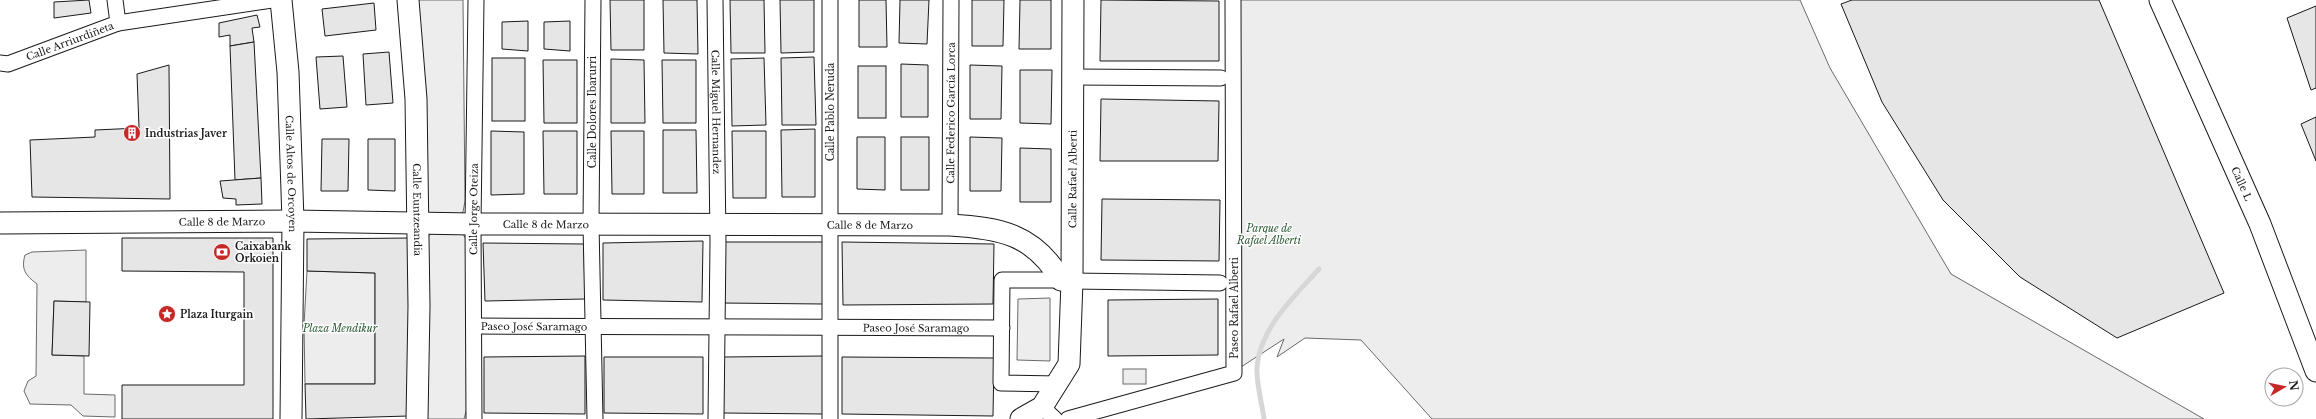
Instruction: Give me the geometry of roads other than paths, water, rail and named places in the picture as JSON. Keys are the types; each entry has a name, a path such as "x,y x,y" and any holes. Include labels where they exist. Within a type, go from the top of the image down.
{"street":[{"name":"Calle Arriurdiñeta","path":"0,63 8,64 118,22 115,0"},
{"path":"118,22 272,0"},
{"name":"Calle Altos de Orcoyen","path":"281,0 288,72 293,221 291,419"},
{"name":"Calle Euntzeandia","path":"408,0 416,99 418,222 417,419"},
{"name":"Calle Jorge Oteiza","path":"474,419 473,224 476,0"},
{"name":"Calle Dolores Ibarurri","path":"591,224 593,0"},
{"name":"Calle Miguel Hernandez","path":"715,0 717,225"},
{"name":"Calle Pablo Neruda","path":"830,0 830,224"},
{"name":"Calle Federico García Lorca","path":"950,225 951,0"},
{"name":"Calle Rafael Alberti","path":"1048,413 1058,384 1069,364 1067,281 1073,77 1073,0"},
{"name":"Paseo Rafael Alberti","path":"1068,419 1234,373 1233,0"},
{"name":"Calle L","path":"2160,0 2260,224 2316,371"},
{"path":"1073,77 1221,78"},
{"name":"Calle 8 de Marzo","path":"0,223 293,221 473,224 950,225 986,227 1013,234 1043,257 1067,281"},
{"name":"Paseo José Saramago","path":"591,224 595,419"},
{"path":"830,224 830,419"},
{"path":"716,419 717,225"},
{"path":"1058,384 1001,383 1002,280 1220,283"},
{"name":"Paseo José Saramago","path":"474,326 1002,328"},
{"path":"1021,419 1048,413"}],"waterway":[{"path":"1264,419 1257,373 1257,367 1264,339 1271,326 1289,302 1319,269"}],"place":[{"name":"Industrias Javer","path":"132,133"},
{"name":"Caixabank Orkoien","path":"222,252"},
{"name":"Plaza Iturgain","path":"167,314"}],"park label":[{"name":"Parque de Rafael Alberti","path":"1269,234"},
{"name":"Plaza Mendikur","path":"340,328"}]}
